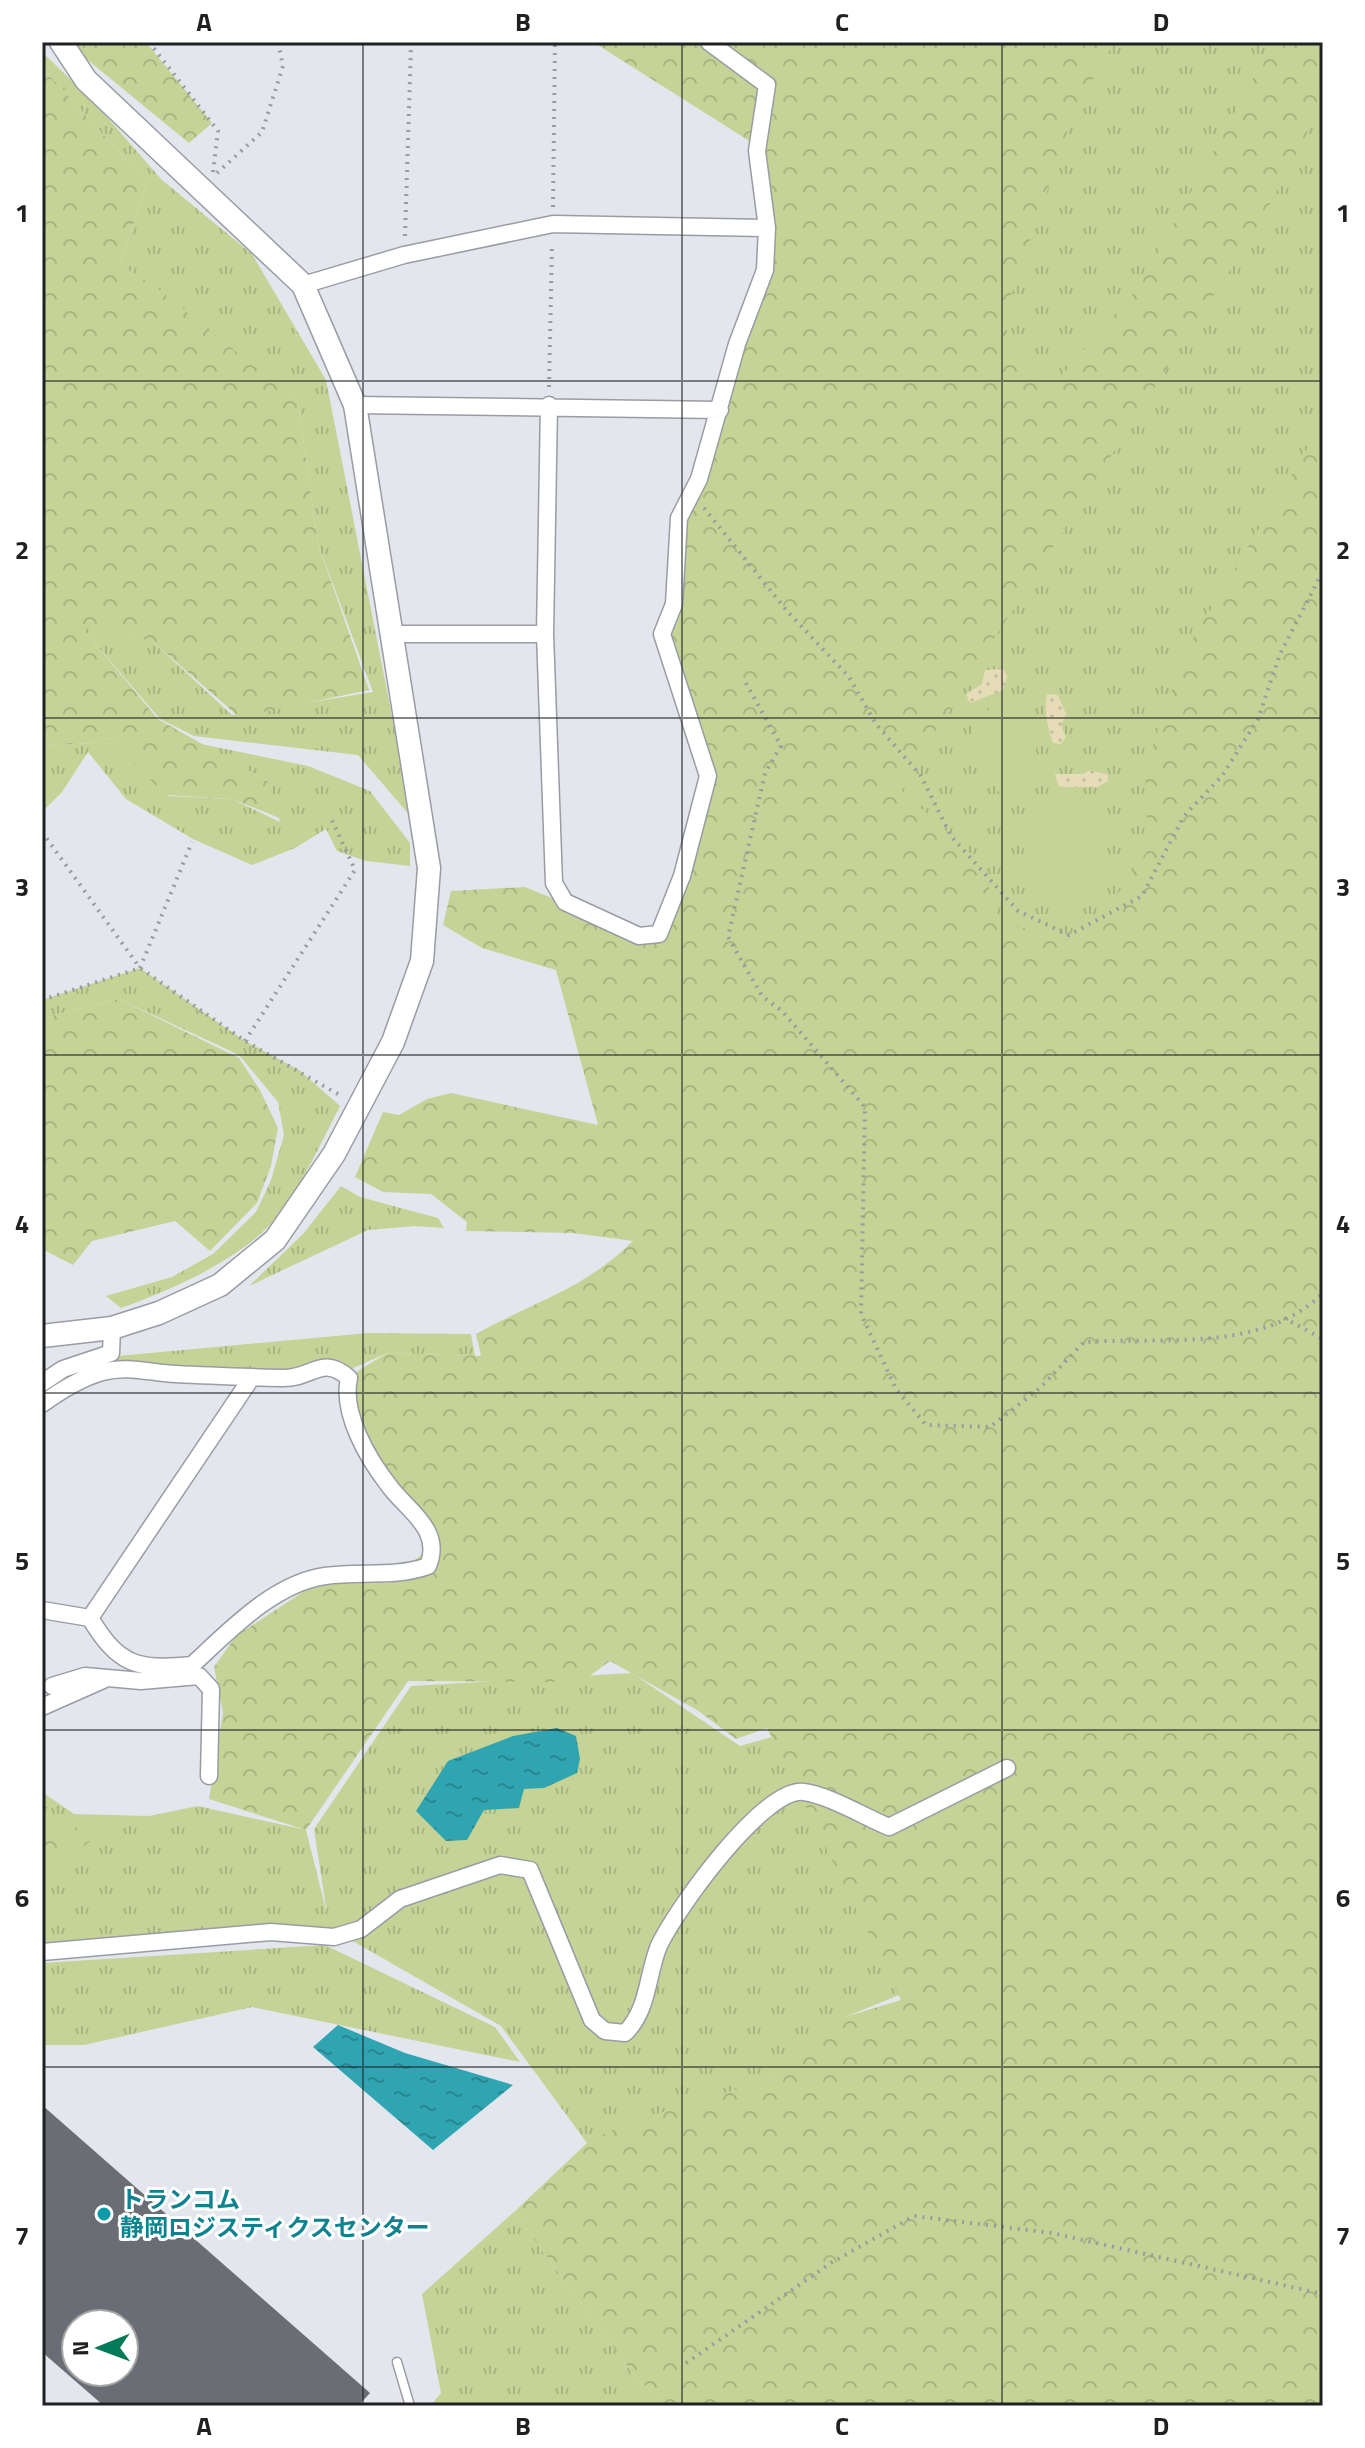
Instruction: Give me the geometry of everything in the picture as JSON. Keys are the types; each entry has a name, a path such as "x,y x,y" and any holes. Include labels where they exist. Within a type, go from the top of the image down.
{"street":[{"path":"42,1336 112,1328 159,1313 220,1285 275,1240 334,1154 393,1042 422,961 429,868 355,405 303,285 86,80 61,42"},
{"path":"549,405 545,634 554,883 565,902 639,936 659,934 682,876 708,776 662,634 674,604 679,518 699,479 737,344 765,270 767,228 757,151 767,85 709,42"},
{"path":"303,285 404,255 553,224 767,228"},
{"path":"355,405 549,405 720,410"},
{"path":"393,634 545,634"},
{"path":"42,1383 63,1369 111,1353 112,1328"},
{"path":"42,1404 101,1373 129,1368 298,1379 320,1366 337,1367 349,1378 345,1396 350,1417 389,1487 422,1519 432,1544 428,1566 404,1574 324,1576 284,1589 186,1670 158,1680 85,1676 52,1686"},
{"path":"90,1618 252,1377"},
{"path":"42,1610 90,1618 118,1657 133,1664 186,1670 199,1676 211,1689 209,1776"},
{"path":"42,1707 108,1678"},
{"path":"42,1952 271,1932 334,1937 361,1929 400,1899 500,1865 530,1870 592,2020 605,2031 625,2033 641,2010 658,1947 680,1912 735,1837 776,1797 803,1791 889,1827 1007,1768"}],"lane":[{"path":"397,2362 410,2406"}],"path":[{"path":"149,42 218,131 212,179 262,132 283,66 278,42"},
{"path":"404,255 411,46"},
{"path":"695,498 787,611 849,677 876,724 921,776 951,836 1018,911 1069,935 1142,896 1184,816 1222,776 1258,719 1280,654 1323,571"},
{"path":"746,683 781,746 765,773 728,937 762,996 782,1011 865,1107 861,1314 896,1389 926,1425 990,1427 1040,1388 1084,1342 1245,1335 1309,1307 1323,1293"},
{"path":"245,1041 355,870 332,820"},
{"path":"42,832 140,968 245,1041 359,1106"},
{"path":"42,1000 140,968 192,842"},
{"path":"1284,1318 1323,1339"},
{"path":"686,2363 831,2263 914,2216 1052,2233 1323,2294"}],"green space":[{"path":"42,42 146,42 212,123 189,143 89,61"},
{"path":"593,42 1114,42 1074,113 1002,322 1040,386 1059,378 1139,287 1273,42 1323,42 1323,103 1261,221 899,788 982,864 999,919 1078,951 1148,850 1145,768 1186,650 1323,422 1323,2406 666,2406 633,2374 514,2212 587,2143 627,2123 774,2078 835,2020 901,2000 767,1728 736,1739 697,1710 610,1661 588,1677 564,1682 408,1681 306,1830 209,1799 223,1713 214,1667 236,1636 315,1584 390,1583 432,1545 389,1487 345,1396 358,1371 387,1353 481,1356 476,1334 596,1272 633,1241 573,1233 466,1231 467,1222 431,1194 383,1192 355,1177 383,1112 399,1115 427,1099 451,1093 598,1125 556,970 482,948 443,925 451,891 525,887 657,941 708,776 668,637 684,521 772,265 762,149"},
{"path":"879,42 1323,42 1323,674 1093,1079 849,772"},
{"path":"42,52 91,99 162,180 252,254 326,380 412,818 358,755 194,736 160,719 80,626 152,641 232,715 373,692 318,544 298,402 120,265 147,183 42,67"},
{"path":"42,67 147,183 120,265 152,284 298,402 318,544 369,690 239,717 152,641 81,627 158,719 269,782 282,819 232,799 165,795 110,738 94,743 42,746"},
{"path":"1006,699 1019,699 1033,711 1037,762 1025,793 1000,793 983,767 974,742 971,721"},
{"path":"110,738 168,796 232,799 280,822 269,782 201,744 308,766 370,791 410,843 410,866 366,861 337,851 326,829 295,848 252,865 193,839 126,799 88,752 62,792 42,812 42,746 94,743"},
{"path":"1075,794 1096,794 1104,806 1109,832 1104,859 1088,899 1063,908 1036,891 1024,862 1025,847 1029,832 1047,807"},
{"path":"140,968 245,1041 299,1070 340,1106 312,1162 279,1214 265,1230 206,1271 121,1308 106,1296 172,1277 213,1254 256,1212 271,1180 284,1135 278,1102 239,1055 119,999 42,1018 42,1000"},
{"path":"119,999 239,1058 260,1090 278,1128 271,1166 257,1203 210,1251 175,1221 92,1241 73,1265 42,1249 42,1018"},
{"path":"341,1186 360,1197 438,1218 444,1228 415,1226 368,1230 249,1286 303,1234"},
{"path":"368,1333 471,1334 475,1356 387,1353 349,1370 326,1360 294,1378 94,1376 42,1406 42,1383 96,1358"},
{"path":"632,1673 740,1746 772,1737 899,1995 843,2018 774,2078 587,2143 501,2026 330,1928 42,1951 42,1792 74,1814 149,1816 198,1806 306,1830 327,1914 314,1829 411,1686"},
{"path":"42,1803 49,1809 56,1828 64,1831 91,1823 93,1839 83,1847 81,1859 42,1859"},
{"path":"325,1945 495,2027 520,2062 252,2007 84,2045 42,2045 42,1963"},
{"path":"514,2212 633,2374 666,2406 430,2406 441,2393 422,2294"}],"sand":[{"path":"1004,669 1007,677 1003,690 970,703 966,694 982,684 985,670"},
{"path":"1047,694 1058,695 1066,714 1061,726 1066,737 1061,744 1053,743 1049,731"},
{"path":"1090,770 1108,775 1108,781 1097,787 1059,787 1055,774 1083,774"}],"water":[{"path":"557,1728 576,1736 580,1759 577,1773 544,1788 524,1789 519,1808 484,1810 467,1840 446,1841 416,1811 448,1761 513,1736"},
{"path":"338,2025 405,2053 513,2085 433,2150 313,2047"}],"building":[{"name":"トランコム 静岡ロジスティクスセンター","path":"42,2105 370,2393 358,2406 104,2406 83,2388 140,2388 140,2308 60,2308 60,2368 42,2352"}],"place":[{"name":"トランコム 静岡ロジスティクスセンター","path":"104,2214"}]}
